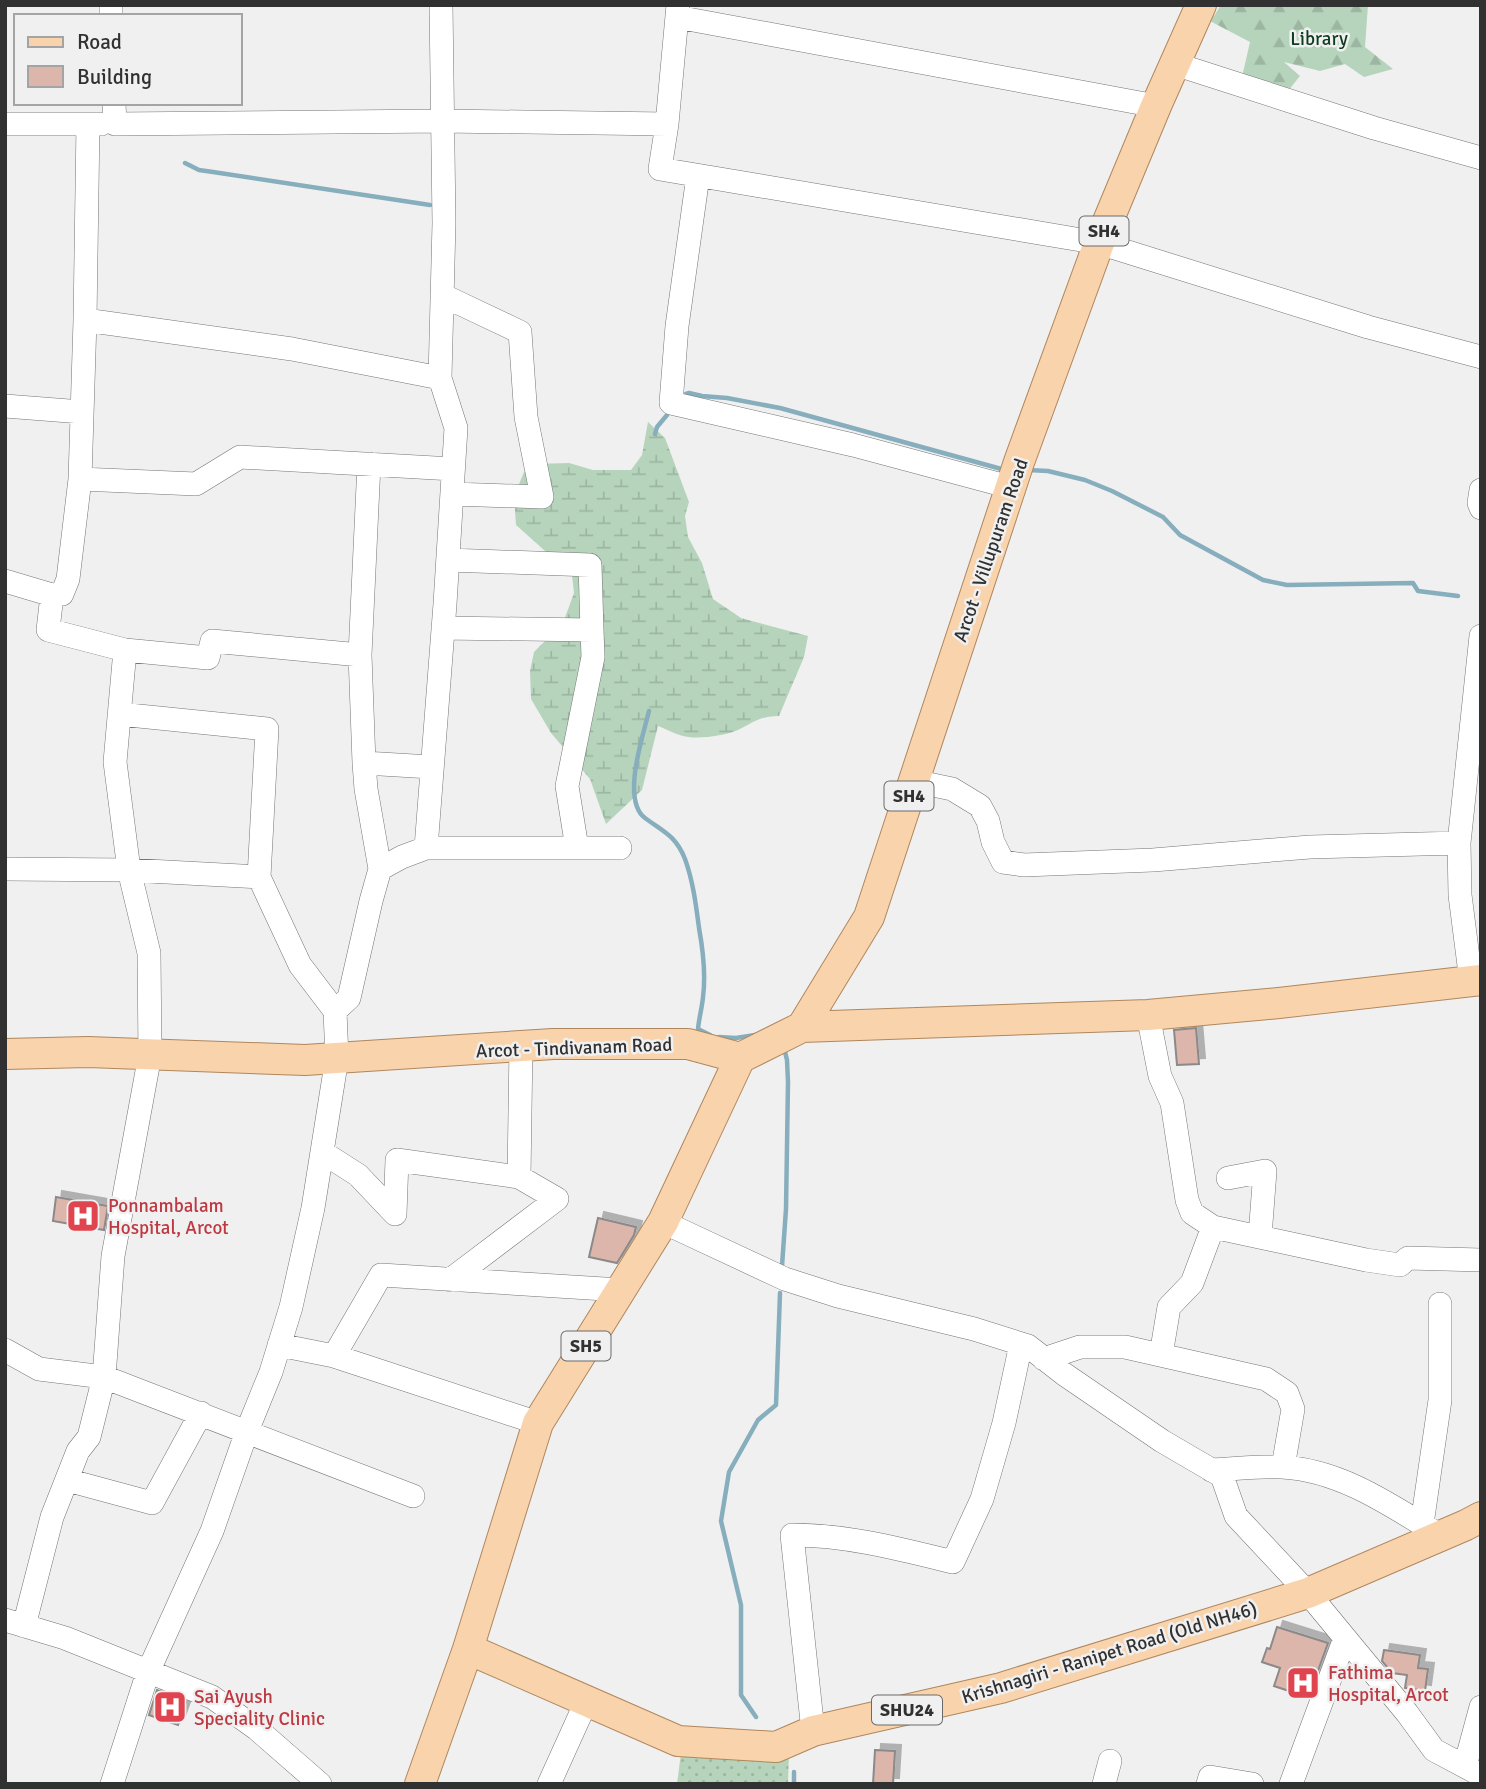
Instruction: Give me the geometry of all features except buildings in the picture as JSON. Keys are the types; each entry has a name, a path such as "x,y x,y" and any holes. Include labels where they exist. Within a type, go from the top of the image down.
{"main road":[{"name":"Arcot - Villupuram Road","path":"802,1027 869,917 1015,474 1099,243 1156,106 1202,5"},
{"path":"740,1058 802,1027 1147,1015 1476,981"},
{"name":"Arcot - Tindivanam Road","path":"5,1054 88,1052 305,1060 521,1046 688,1044 740,1058"},
{"name":"SH5","path":"468,1649 538,1423 663,1222 740,1058"},
{"name":"Krishnagiri - Ranipet Road (Old NH46)","path":"468,1649 678,1741 776,1747 813,1731 1001,1688 1308,1593 1458,1526"},
{"path":"420,1784 468,1649"}],"street":[{"path":"426,848 456,428 440,378 444,223 441,5"},
{"path":"1156,106 678,11 660,169 1099,243 1368,327 1481,357"},
{"path":"1175,64 1374,128 1481,158"},
{"path":"5,124 88,124 115,114 667,124"},
{"path":"5,581 52,595 62,594 68,579 80,479 88,124"},
{"path":"698,176 677,326 671,403 853,445 1015,474"},
{"path":"442,295 520,332 526,417 542,496 452,494"},
{"path":"85,320 292,349 440,378"},
{"path":"5,406 82,412"},
{"path":"80,479 196,484 240,457 453,469"},
{"path":"335,1011 349,998 380,869 366,789 360,655 369,464"},
{"path":"1481,490 1481,508"},
{"path":"448,560 590,565 593,657 567,786 577,848"},
{"path":"52,595 48,630 125,650 208,658 212,641 360,655"},
{"path":"443,628 592,630"},
{"path":"1476,981 1471,912 1460,895 1459,843 1481,636"},
{"path":"125,650 115,762 129,870 149,953 150,1055 113,1256 104,1377 89,1437 78,1451 66,1480 15,1623 65,1638 212,1697 257,1728 320,1784"},
{"path":"112,1784 148,1672 212,1531 271,1372 291,1307 313,1208 337,1058 335,1011 300,965 258,877 267,729 119,714"},
{"path":"364,763 432,767"},
{"path":"914,781 952,789 980,806 1003,862 1024,865 1153,860 1310,846 1459,843"},
{"path":"380,869 426,848 620,848"},
{"path":"5,869 129,870 258,877"},
{"path":"1147,1015 1160,1076 1172,1103 1187,1200 1192,1213 1213,1227 1366,1260 1400,1265 1408,1258 1481,1260"},
{"path":"519,1177 521,1046"},
{"path":"322,1152 358,1175 395,1214 397,1160 519,1177 557,1199 450,1280"},
{"path":"1228,1178 1265,1171 1260,1236"},
{"path":"663,1222 785,1279 838,1296 974,1329 1028,1346 1162,1441 1222,1476 1236,1516 1308,1593 1407,1713 1434,1750 1473,1771 1481,1707"},
{"path":"1161,1355 1169,1307 1192,1283 1213,1227"},
{"path":"334,1356 381,1275 621,1290"},
{"path":"1211,1470 1283,1467 1332,1476 1383,1500 1458,1526 1440,1400 1440,1304"},
{"path":"813,1731 792,1535 821,1535 859,1541 953,1562 982,1499 1004,1423 1021,1344"},
{"path":"279,1345 334,1356 538,1423"},
{"path":"1044,1359 1080,1347 1125,1347 1266,1379 1287,1393 1293,1409 1283,1467"},
{"path":"5,1350 39,1369 104,1377 413,1496"},
{"path":"66,1480 152,1503 201,1413"},
{"path":"1291,1784 1345,1638"},
{"path":"549,1784 587,1700"},
{"path":"1104,1784 1110,1761"},
{"path":"1208,1784 1209,1777 1252,1784"}],"green space":[{"name":"Library","path":"1221,5 1368,5 1365,47 1393,69 1364,77 1345,64 1320,71 1284,62 1300,76 1288,91 1242,77 1250,42 1208,20"},
{"path":"648,422 665,438 689,502 685,516 688,537 702,563 713,599 741,618 808,636 804,657 779,716 762,718 733,732 707,737 685,736 658,726 642,790 606,824 590,779 551,733 531,699 530,671 534,652 563,623 574,593 572,575 516,525 514,496 524,472 538,464 569,463 593,470 631,470 642,455"},
{"path":"789,1752 788,1784 677,1784 681,1753"}],"waterway":[{"path":"185,163 199,170 430,205"},
{"path":"686,394 780,408 1005,470"},
{"path":"655,434 667,415"},
{"path":"1028,470 1048,471 1085,480 1112,491 1163,517 1180,535 1263,580 1287,585 1413,583 1418,591 1458,596"},
{"path":"649,711 636,767 635,797 638,809 645,818 678,845 688,867 704,962 704,988 698,1029 710,1035"},
{"path":"719,1037 755,1035"},
{"path":"782,1266 786,1209 788,1082 784,1048"},
{"path":"756,1717 741,1695 741,1605 721,1521 729,1472 758,1420 776,1405 780,1293"},
{"path":"794,1772 794,1784"}],"place":[{"name":"Ponnambalam Hospital, Arcot","path":"83,1216"},
{"name":"Fathima Hospital, Arcot","path":"1303,1683"},
{"name":"Sai Ayush Speciality Clinic","path":"170,1707"}]}
